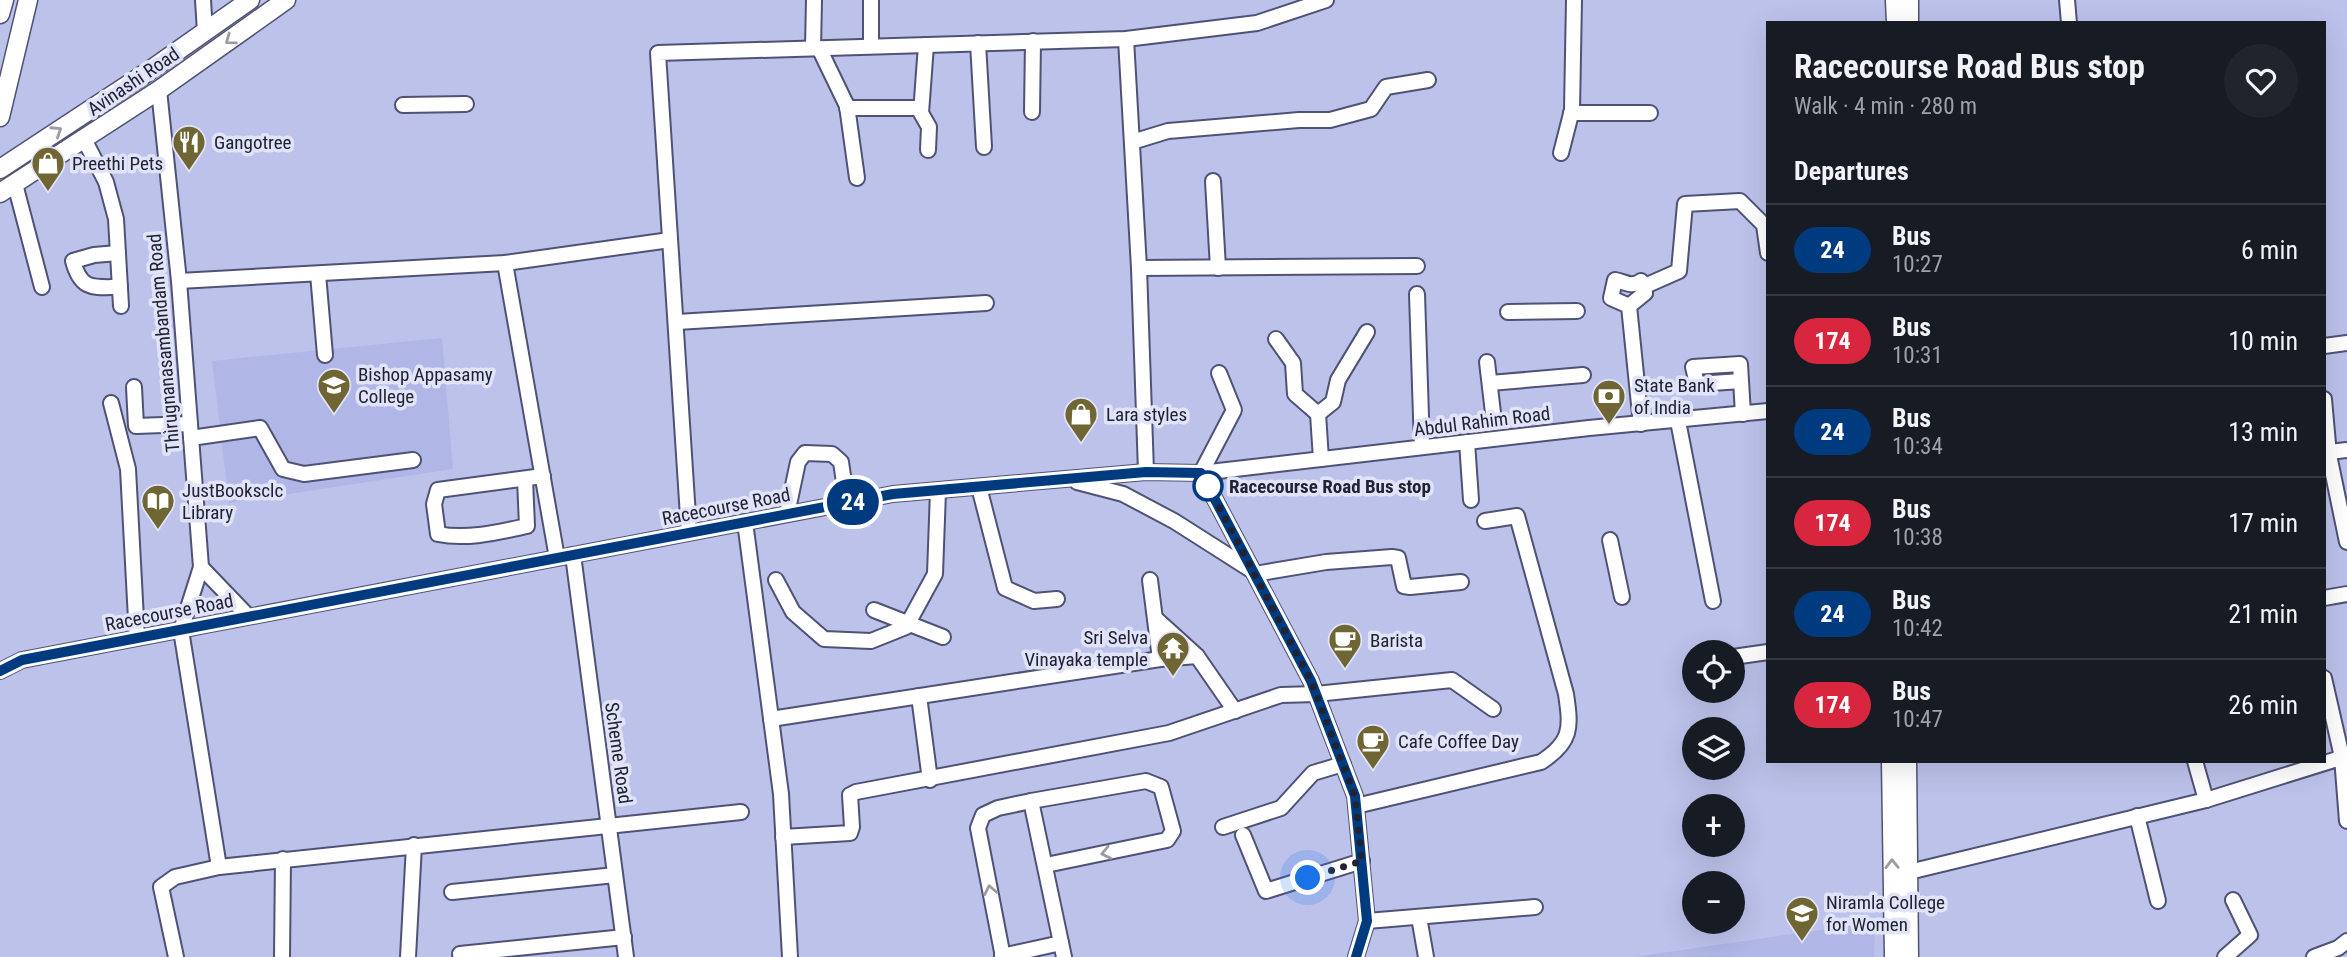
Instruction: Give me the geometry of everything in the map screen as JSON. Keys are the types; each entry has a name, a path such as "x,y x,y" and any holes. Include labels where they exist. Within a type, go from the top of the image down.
{"main road":[{"path":"0,14 4,0"},
{"path":"0,117 28,0"},
{"name":"Avinashi Road","path":"0,169 250,0"},
{"name":"Avinashi Road","path":"7,189 159,90 286,0"},
{"path":"1895,0 1896,21"},
{"path":"1909,0 1909,21"},
{"path":"1891,763 1894,957"},
{"path":"1908,763 1909,957"}],"street":[{"path":"203,0 205,32"},
{"path":"814,0 816,48 847,107 857,177"},
{"path":"871,0 871,46"},
{"path":"689,532 658,53 1126,39 1257,23 1326,0"},
{"path":"1561,153 1571,113 1574,0"},
{"path":"2067,0 2069,21"},
{"path":"1126,39 1139,268 1146,472"},
{"path":"1032,112 1033,41"},
{"path":"978,43 984,148"},
{"path":"926,45 921,113 929,127 928,150"},
{"path":"1132,142 1168,131 1299,120 1330,120 1370,109 1385,87 1428,80"},
{"name":"Thirugnanasambandam Road","path":"159,90 179,281 201,567"},
{"path":"403,105 466,104"},
{"path":"847,107 921,108"},
{"path":"1571,113 1650,113"},
{"path":"84,139 106,182 116,219 121,306"},
{"path":"1213,181 1218,268"},
{"path":"7,189 42,287"},
{"path":"1645,286 1679,271 1685,204 1740,201 1764,225 1766,240"},
{"path":"179,281 505,263 670,240"},
{"path":"118,253 94,255 73,261 76,274 82,283 91,287 120,288"},
{"path":"505,263 557,558"},
{"path":"1139,268 1417,266"},
{"path":"317,274 325,355"},
{"path":"1615,280 1636,285 1641,281 1645,286 1645,293 1629,306 1611,298 1615,280"},
{"path":"1417,294 1422,447"},
{"path":"677,322 986,303"},
{"path":"1629,306 1641,424"},
{"path":"1508,312 1577,310"},
{"path":"1318,414 1333,401 1338,380 1367,332"},
{"path":"1276,339 1293,363 1295,394 1318,414 1321,459"},
{"path":"2326,346 2347,343"},
{"path":"1487,362 1493,413"},
{"path":"1219,373 1234,410 1201,473 1316,694 1355,796 1367,921 1356,957"},
{"path":"1490,383 1583,375"},
{"path":"1741,381 1743,414"},
{"path":"134,387 136,426 190,431 260,428 283,469 304,474 413,460"},
{"path":"111,403 128,469 137,638"},
{"name":"Abdul Rahim Road","path":"1201,473 1589,428 1766,411"},
{"path":"1678,421 1713,601"},
{"path":"2326,421 2329,452 2342,497 2347,542"},
{"path":"1467,442 1471,500"},
{"path":"2329,452 2347,450"},
{"path":"787,514 798,462 805,453 832,454 841,462 847,503"},
{"name":"Racecourse Road","path":"0,671 22,660 893,494 1146,472 1201,473"},
{"path":"524,479 527,526 495,533 450,536 438,534 434,503 438,490 542,476"},
{"path":"1068,480 1123,494 1174,521 1254,573 1326,562 1392,557 1398,558 1404,586 1461,582"},
{"path":"979,487 1005,588 1034,601 1057,599"},
{"path":"776,580 793,612 824,639 871,641 906,627 935,574 938,491"},
{"path":"1356,806 1541,762 1556,752 1566,739 1570,724 1566,694 1517,516 1485,521"},
{"path":"745,522 780,794 790,957"},
{"path":"1610,540 1622,597"},
{"name":"Scheme Road","path":"573,555 626,957"},
{"path":"219,867 181,630 201,567 248,616"},
{"path":"1150,580 1160,659"},
{"path":"2326,598 2347,594"},
{"path":"874,610 943,637"},
{"path":"1155,618 1198,656 1236,711"},
{"path":"1745,655 1766,652"},
{"path":"771,719 1160,659 1198,656"},
{"path":"783,837 850,833 850,795 856,792 1169,733 1281,695 1452,680 1493,709"},
{"path":"2326,685 2345,756 2347,821"},
{"path":"919,696 930,780"},
{"path":"2326,762 2345,756"},
{"path":"2196,763 2206,800"},
{"path":"1909,872 2206,800 2323,763"},
{"path":"1223,827 1281,808 1313,773 1343,764"},
{"path":"1031,801 1062,950 1002,957 978,828 983,815 998,808 1031,801 1146,781 1161,787 1173,831 1167,840 1045,865"},
{"path":"176,957 161,887 175,877 219,867 283,859 741,812"},
{"path":"2137,816 2158,901"},
{"path":"1243,835 1266,891 1362,861"},
{"path":"408,957 414,845"},
{"path":"282,957 283,859"},
{"path":"452,892 615,875"},
{"path":"2225,957 2249,935 2233,900"},
{"path":"1367,921 1535,907"},
{"path":"1419,917 1426,957"},
{"path":"460,954 624,937"},
{"path":"2314,957 2338,948 2347,941"}],"shaded area":[{"name":"Bishop Appasamy College","path":"442,338 453,469 229,503 212,361"},
{"name":"Niramla College for Women","path":"1875,922 1874,957 1634,957 1827,929"}],"bus line":[{"name":"24","path":"0,671 22,660 893,494 1146,472 1201,473 1311,681 1355,796 1367,921 1356,957"}],"place":[{"name":"Gangotree","path":"189,172"},
{"name":"Preethi Pets","path":"48,193"},
{"name":"Bishop Appasamy College","path":"334,415"},
{"name":"State Bank of India","path":"1609,426"},
{"name":"Lara styles","path":"1081,444"},
{"name":"Racecourse Road Bus stop","path":"1208,486"},
{"name":"JustBooksclc Library","path":"158,531"},
{"name":"Barista","path":"1345,670"},
{"name":"Sri Selva Vinayaka temple","path":"1173,678"},
{"name":"Cafe Coffee Day","path":"1373,771"},
{"name":"Niramla College for Women","path":"1802,943"}],"route":[{"path":"1208,486 1311,681 1355,796 1362,861 1308,878"}]}
